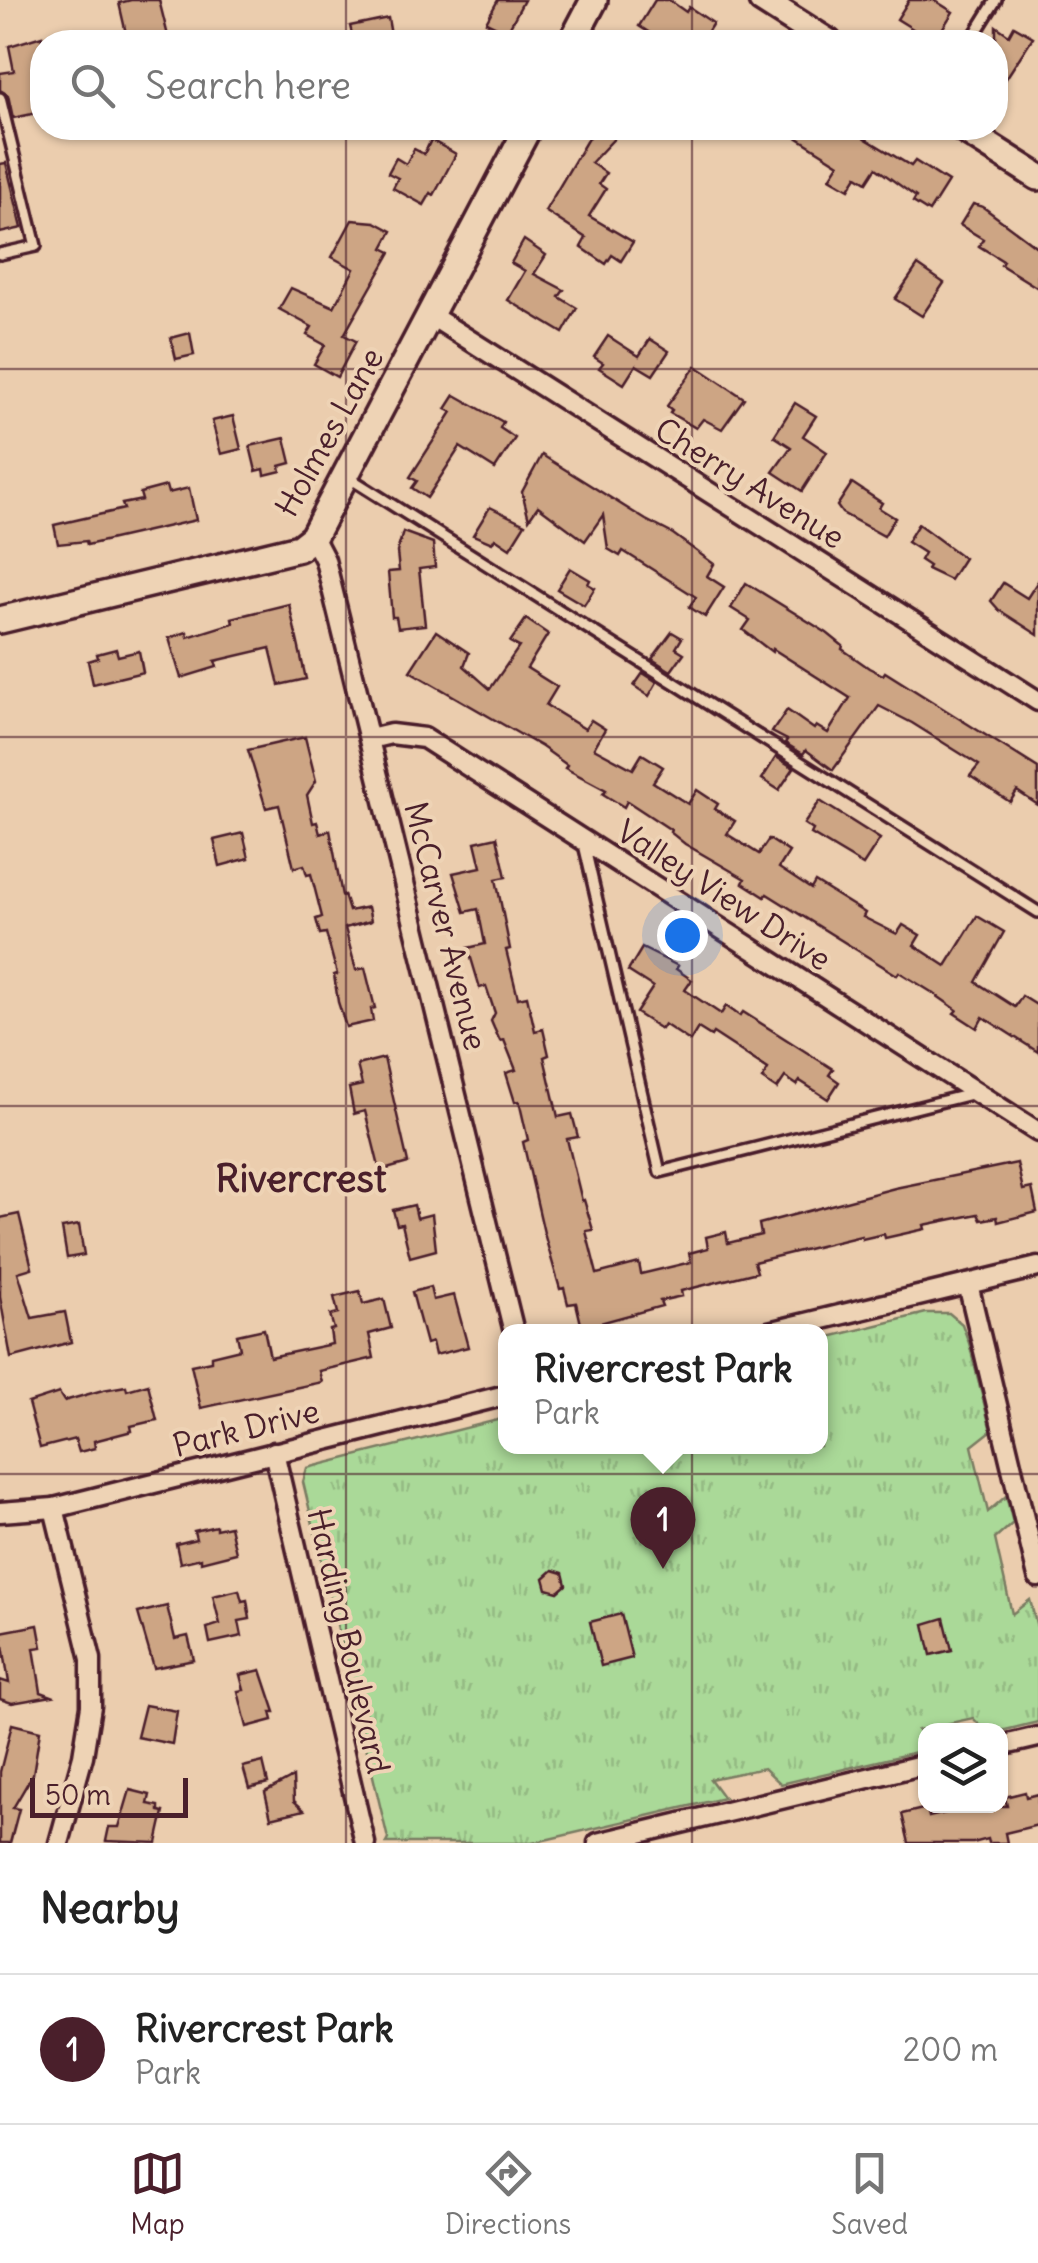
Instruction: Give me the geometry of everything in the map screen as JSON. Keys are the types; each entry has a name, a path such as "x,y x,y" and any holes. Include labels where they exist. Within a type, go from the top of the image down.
{"street":[{"path":"578,30 594,0"},
{"path":"777,4 812,30"},
{"name":"Holmes Lane","path":"0,620 299,548 313,537 522,140"},
{"path":"979,140 1038,177"},
{"name":"Cherry Avenue","path":"430,315 1038,702"},
{"name":"McCarver Avenue","path":"313,537 325,560 512,1324"},
{"name":"Valley View Drive","path":"370,739 392,734 424,738 1038,1132"},
{"path":"802,1324 1038,1267"},
{"path":"968,1284 1038,1577"},
{"name":"Park Drive","path":"0,1512 54,1508 498,1397"},
{"name":"Harding Boulevard","path":"274,1452 365,1843"},
{"path":"54,1508 91,1658 91,1706 83,1756 59,1843"},
{"path":"1008,1744 1038,1737"},
{"path":"598,1843 918,1766"}],"lane":[{"path":"977,30 996,0"},
{"path":"0,98 36,246 0,254"},
{"path":"346,475 1038,912"},
{"path":"582,839 660,1172 978,1093"}],"green space":[{"path":"926,1313 949,1313 962,1324 991,1431 972,1446 988,1512 1006,1496 1013,1523 995,1539 1012,1614 1030,1600 1038,1631 1038,1722 1008,1729 1008,1723 978,1723 973,1718 918,1723 918,1752 781,1784 764,1768 710,1779 724,1798 532,1843 386,1843 303,1482 307,1468 498,1420 498,1454 828,1454 828,1337"}],"building":[{"path":"159,0 166,30 125,30 119,3"},
{"path":"498,0 524,0 508,30 486,22"},
{"path":"655,0 669,0 686,12 689,7 713,23 709,30 645,30 639,26"},
{"path":"909,0 934,0 953,12 942,30 912,30 897,19"},
{"path":"388,18 390,30 351,30 350,26"},
{"path":"1014,26 1033,37 1008,76 1008,34"},
{"path":"30,40 30,114 13,118 8,95 0,90 0,73 14,71 9,46"},
{"path":"431,140 456,154 434,195 431,193 424,205 393,188 398,178 388,173 396,158 406,164 414,149 424,154"},
{"path":"587,140 613,140 591,163 606,173 599,184 606,189 589,216 633,242 621,261 612,255 606,264 581,247 586,238 545,211"},
{"path":"801,140 868,140 911,166 915,161 948,182 929,212 913,202 916,197 876,168 867,182 857,176 849,189 830,178 839,164"},
{"path":"6,163 22,228 0,233 0,164"},
{"path":"973,204 983,207 1038,248 1038,288 1001,265 1003,261 979,246 983,239 960,225"},
{"path":"352,220 375,222 392,231 383,248 391,252 344,335 356,341 337,377 314,364 325,345 307,335 312,327 279,309 291,288 334,307 354,269 332,257"},
{"path":"524,240 546,255 534,274 564,290 559,297 577,308 563,333 508,300 525,271 511,263"},
{"path":"918,265 944,283 922,316 895,299"},
{"path":"190,333 194,355 176,359 171,338"},
{"path":"608,336 639,356 650,339 669,351 653,375 636,365 624,384 599,368 603,363 594,357"},
{"path":"696,366 744,398 722,429 703,419 696,428 670,413 672,410 667,406"},
{"path":"455,395 503,422 500,428 515,438 495,469 460,447 427,498 412,488 417,481 410,477 452,412 446,409"},
{"path":"795,403 816,416 803,436 827,452 802,491 773,472 791,447 774,436"},
{"path":"233,416 241,449 221,454 212,421"},
{"path":"285,438 291,463 280,466 281,471 265,475 264,469 256,471 250,446"},
{"path":"542,455 673,534 714,564 707,576 724,587 705,617 689,607 696,597 623,551 620,556 608,549 603,515 585,541 538,506 529,519 522,492"},
{"path":"852,483 882,503 879,508 895,518 884,536 842,513 837,506"},
{"path":"166,486 168,493 189,488 196,520 87,545 86,541 58,544 54,525 124,509 122,504 142,500 140,493"},
{"path":"490,507 525,524 510,548 495,538 492,543 473,535"},
{"path":"918,524 964,558 950,580 927,569 929,566 920,560 924,553 907,542"},
{"path":"403,532 433,543 435,567 419,569 425,625 398,628 396,617 392,617 388,572 399,571 397,552"},
{"path":"570,568 590,580 588,584 595,588 584,605 557,589"},
{"path":"1038,581 1038,635 991,601 1003,583 1027,598"},
{"path":"746,583 827,633 869,668 883,675 885,672 1038,768 1038,805 1017,791 1010,802 970,776 979,765 879,706 833,770 806,750 803,754 785,743 787,740 772,732 787,710 814,729 816,726 828,733 850,698 773,649 772,652 743,630 750,620 731,608"},
{"path":"289,604 306,679 279,685 270,648 215,661 217,667 181,678 169,638 187,632 188,637 233,623 232,618"},
{"path":"526,619 548,634 527,668 557,687 546,705 585,729 591,720 605,729 594,748 633,769 642,754 663,767 653,782 688,804 697,790 718,804 715,809 735,821 727,834 759,854 769,839 789,852 779,868 811,889 815,882 865,913 863,917 897,934 903,925 920,935 914,945 946,966 977,916 1004,932 976,982 1015,1007 1022,996 1038,1006 1038,1052 983,1017 977,1028 933,993 767,894 765,897 743,883 745,879 685,844 627,801 624,807 603,794 606,790 565,768 567,765 542,747 410,671 436,631 469,653 464,666 490,689 519,647 510,642"},
{"path":"672,632 682,638 676,648 684,653 671,671 652,659"},
{"path":"116,649 118,656 139,651 143,672 93,684 88,661"},
{"path":"643,673 657,682 649,696 634,686"},
{"path":"305,737 316,781 307,795 313,823 317,822 320,834 330,830 342,896 349,911 368,907 371,921 345,928 356,970 365,968 375,1008 371,1009 373,1021 346,1027 326,933 320,934 316,919 322,917 311,874 307,875 304,865 294,868 279,805 266,808 248,750"},
{"path":"776,757 794,768 779,790 762,779"},
{"path":"820,801 880,839 863,865 811,834 813,830 804,824"},
{"path":"243,833 249,858 220,866 214,840"},
{"path":"497,837 506,877 496,879 510,949 506,950 518,998 527,996 535,1031 543,1029 549,1055 544,1057 558,1117 572,1114 578,1137 567,1139 593,1230 586,1231 597,1274 639,1263 641,1274 691,1262 689,1253 708,1248 706,1237 726,1232 728,1243 761,1235 759,1224 895,1188 1017,1163 1023,1190 1032,1188 1037,1212 998,1222 997,1217 981,1220 978,1214 885,1238 884,1234 862,1239 861,1236 754,1262 757,1272 681,1291 682,1296 660,1301 662,1306 597,1324 581,1324 576,1303 568,1304 564,1288 560,1289 544,1233 523,1142 528,1140 519,1101 515,1102 506,1073 516,1070 491,1021 495,1013 486,986 480,988 468,948 485,944 478,909 465,912 453,873 481,867 475,842"},
{"path":"642,948 678,966 676,969 692,980 685,990 721,1014 726,1006 740,1016 743,1012 833,1069 829,1075 839,1082 828,1099 800,1081 797,1085 785,1077 777,1089 762,1079 768,1069 713,1033 711,1036 698,1028 690,1041 664,1024 661,1029 636,1013 653,987 628,971"},
{"path":"384,1058 408,1163 380,1171 365,1111 354,1114 349,1088 362,1085 357,1065"},
{"path":"414,1205 417,1218 432,1214 436,1250 410,1257 402,1224 397,1225 393,1210"},
{"path":"19,1214 32,1268 18,1272 32,1318 65,1312 71,1342 11,1358 0,1297 0,1218"},
{"path":"79,1225 84,1255 67,1258 62,1228"},
{"path":"430,1287 433,1300 454,1295 468,1347 435,1355 432,1342 426,1344 412,1292"},
{"path":"360,1291 363,1304 384,1299 391,1328 369,1334 374,1358 319,1371 322,1382 201,1408 191,1365 240,1349 237,1335 264,1329 270,1357 332,1344 330,1330 334,1329 330,1315 338,1313 334,1297"},
{"path":"148,1384 157,1420 94,1441 95,1448 79,1452 75,1439 40,1448 28,1403 59,1393 64,1401 103,1390 126,1386 127,1390"},
{"path":"230,1526 236,1553 180,1563 176,1544 196,1539 194,1531"},
{"path":"553,1570 563,1573 566,1585 558,1592 547,1589 544,1578"},
{"path":"239,1590 242,1601 247,1600 250,1619 239,1621 242,1636 210,1643 207,1628 220,1624 213,1596"},
{"path":"167,1606 175,1639 188,1636 194,1660 154,1668 138,1613"},
{"path":"621,1614 632,1658 601,1666 590,1622"},
{"path":"944,1618 952,1650 931,1655 924,1624"},
{"path":"38,1625 42,1647 34,1648 41,1692 52,1696 12,1703 0,1699 0,1680 9,1683 1,1632"},
{"path":"261,1670 275,1712 271,1712 273,1720 247,1727 238,1691 244,1690 240,1675"},
{"path":"145,1705 177,1711 172,1744 137,1737"},
{"path":"12,1724 40,1731 33,1774 13,1808 19,1809 10,1843 0,1843 0,1772"},
{"path":"263,1762 268,1783 249,1788 243,1767"},
{"path":"293,1777 294,1801 304,1810 271,1818 265,1792"},
{"path":"130,1790 150,1795 148,1804 159,1806 159,1811 164,1812 157,1843 106,1841 109,1827 119,1827"},
{"path":"1038,1794 1038,1825 1005,1833 1007,1843 989,1843 988,1839 973,1843 909,1843 902,1814 918,1810 929,1817 946,1813 1008,1813 1008,1796"}],"place":[{"name":"Rivercrest Park","path":"663,1569"}],"district":[{"name":"Rivercrest","path":"301,1178"}]}
